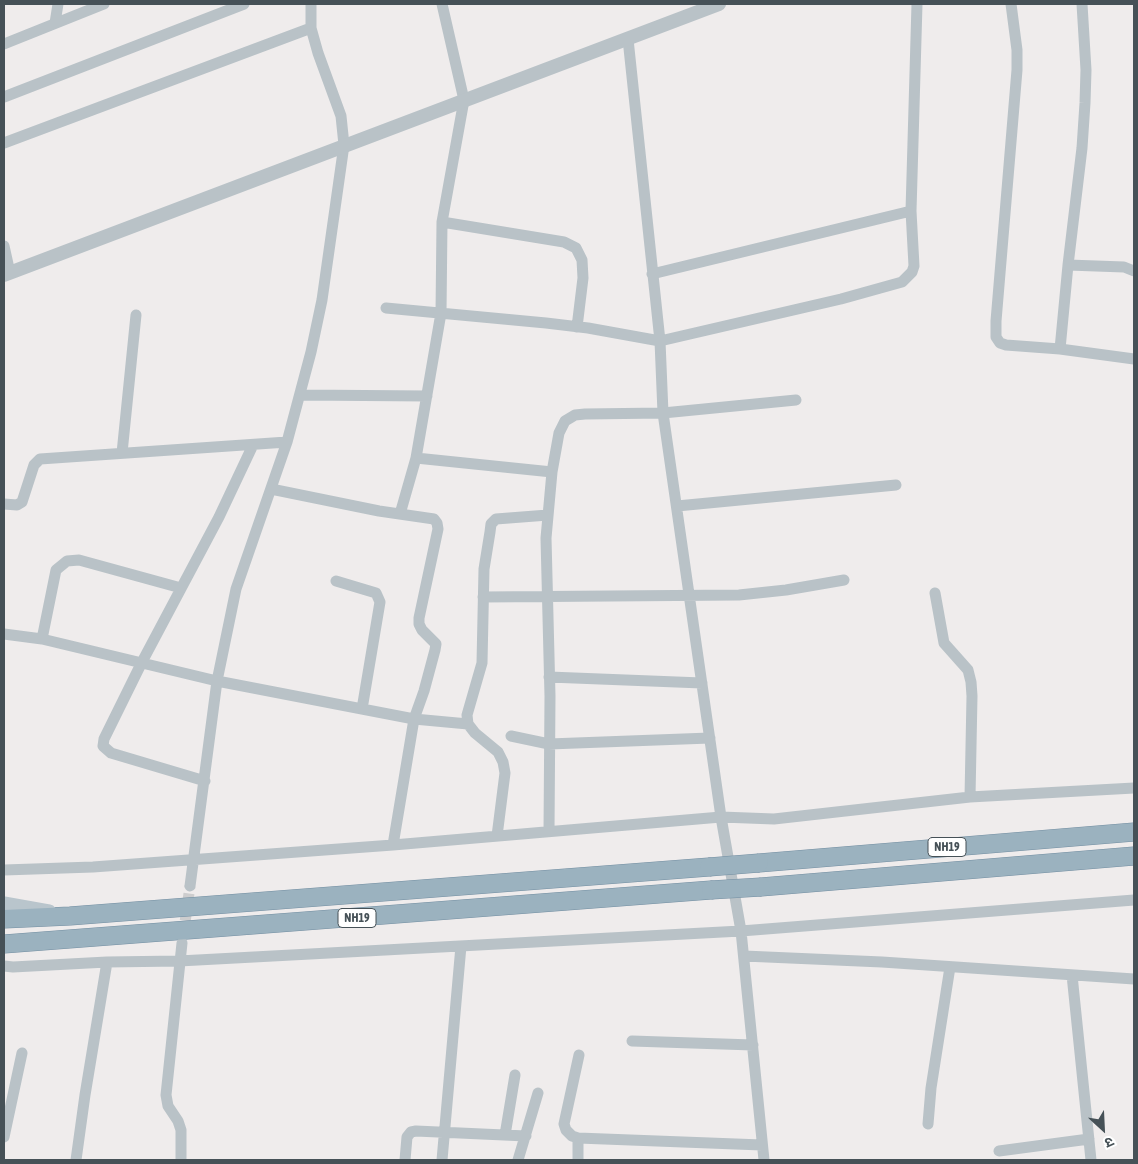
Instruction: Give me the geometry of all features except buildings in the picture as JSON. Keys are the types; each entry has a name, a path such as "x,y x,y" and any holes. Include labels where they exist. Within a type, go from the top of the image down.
{"highway":[{"name":"NH19","path":"4,919 70,916 709,867 1134,832"},
{"name":"NH19","path":"9,945 1134,856"}],"main road":[{"path":"4,904 70,916"}],"street":[{"path":"55,23 58,4"},
{"path":"4,44 104,4"},
{"path":"4,97 105,56 244,4"},
{"path":"190,886 217,680 236,589 287,442 301,395 322,300 344,145 341,116 311,28 311,4"},
{"path":"400,514 416,458 441,313 442,222 464,100 442,4"},
{"path":"4,246 7,274 719,4"},
{"path":"386,308 576,327 660,341 841,299 902,282 912,272 914,266 911,211 916,4"},
{"path":"1011,4 1017,50 1017,70 996,337 1000,343 1006,345 1060,349 1134,359"},
{"path":"1060,349 1085,104 1086,70 1082,4"},
{"path":"4,143 311,28"},
{"path":"628,39 660,341 663,413 721,817 742,931 764,1160"},
{"path":"652,274 911,211"},
{"path":"442,222 564,242 576,248 582,260 583,278 576,327"},
{"path":"1068,265 1124,267 1134,271"},
{"path":"122,453 136,315"},
{"path":"301,395 427,396"},
{"path":"549,832 549,677 545,558 552,472 559,433 565,421 585,414 663,413 796,400"},
{"path":"4,504 17,505 22,502 34,465 40,459 287,442"},
{"path":"204,780 111,753 103,746 104,739 142,662 219,518 254,445"},
{"path":"416,458 552,472"},
{"path":"677,506 896,485"},
{"path":"271,489 434,519 437,523 438,528 419,618 422,630 436,644 424,691 414,719 393,845"},
{"path":"497,836 505,773 503,762 498,752 475,733 468,724 467,715 482,663 484,568 492,524 496,519 548,515"},
{"path":"42,639 56,570 67,561 79,560 181,588"},
{"path":"483,598 690,596 760,593 844,580"},
{"path":"336,581 376,593 380,602 362,709"},
{"path":"935,593 944,643 968,670 971,682 970,797"},
{"path":"4,634 42,639 217,680 362,709 414,719 468,724"},
{"path":"549,677 702,683"},
{"path":"511,736 549,744 710,738"},
{"path":"4,870 68,869 193,860 721,817 774,819 970,797 1134,788"},
{"path":"4,966 179,961 742,931 1134,900"},
{"path":"181,1160 181,1130 178,1121 168,1106 166,1096 182,943"},
{"path":"442,1160 461,946"},
{"path":"744,956 882,962 1134,979"},
{"path":"76,1160 107,962"},
{"path":"928,1124 931,1088 950,967"},
{"path":"1072,975 1091,1160"},
{"path":"632,1041 753,1045"},
{"path":"4,1136 22,1053"},
{"path":"579,1054 564,1124 566,1130 572,1136 578,1138 762,1145"},
{"path":"505,1134 514,1075"},
{"path":"518,1160 538,1093"},
{"path":"405,1160 408,1137 411,1132 444,1131 526,1136"},
{"path":"578,1138 578,1160"},
{"path":"998,1151 1089,1139"}],"tunnel":[{"path":"183,937 190,886"}]}
